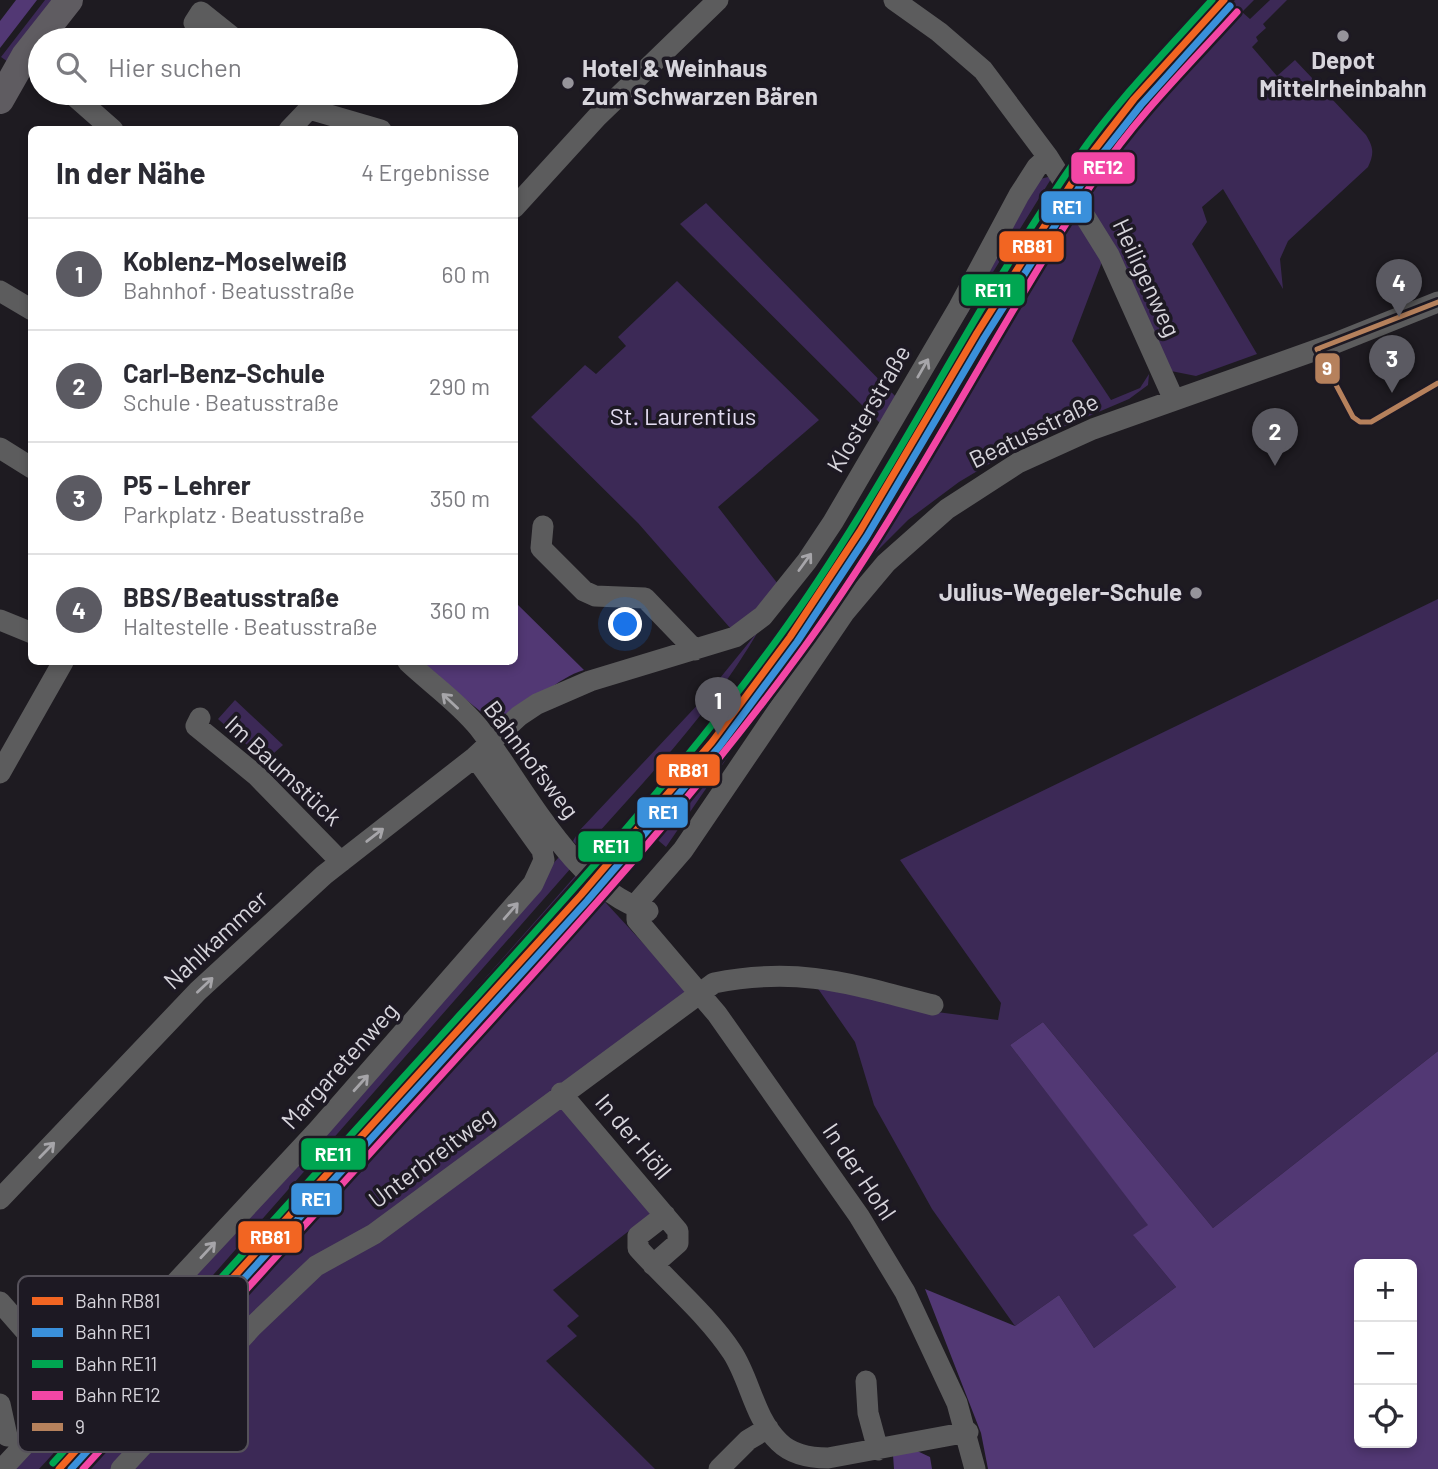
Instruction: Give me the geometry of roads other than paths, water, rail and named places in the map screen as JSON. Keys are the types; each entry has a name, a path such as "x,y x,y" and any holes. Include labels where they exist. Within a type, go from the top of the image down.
{"main road":[{"path":"52,28 69,0"},
{"path":"0,100 28,67"}],"street":[{"path":"518,204 597,117 718,0"},
{"name":"Heiligenweg","path":"894,0 939,32 983,70 1048,157 1109,255 1174,400"},
{"path":"194,23 201,12 221,28"},
{"path":"85,105 108,126"},
{"path":"291,126 302,105"},
{"path":"315,105 370,126"},
{"name":"Klosterstraße","path":"482,750 537,704 590,681 735,637 763,616 833,522 959,307 1019,195 1037,167 1048,157"},
{"path":"0,291 28,308"},
{"name":"Beatusstraße","path":"642,909 672,879 683,850 844,613 908,541 947,509 1018,463 1093,429 1333,344 1438,302"},
{"path":"0,448 28,466"},
{"path":"543,526 541,548 584,591 595,596 645,598 695,650"},
{"path":"0,620 28,631"},
{"path":"0,773 61,665"},
{"name":"Bahnhofsweg","path":"411,665 477,726 482,750 566,848 601,883 642,909"},
{"name":"Im Baumstück","path":"200,718 196,726 256,775 341,862"},
{"name":"Nahlkammer","path":"0,1199 198,991 341,862 482,750"},
{"name":"Margaretenweg","path":"182,1276 382,1060 539,876 544,860 539,844 482,750"},
{"name":"In der Hohl","path":"642,909 649,934 700,992 859,1216 905,1292 957,1403 968,1432 975,1469"},
{"name":"Unterbreitweg","path":"248,1331 316,1266 374,1234 561,1093 700,992 718,983 785,974 812,976 933,1005"},
{"name":"In der Höll","path":"561,1093 678,1231 678,1243 653,1265"},
{"name":"In der Höll","path":"665,1215 637,1239 638,1248 730,1348 768,1428 779,1443 805,1457 828,1458 968,1432"},
{"path":"0,1302 18,1323"},
{"path":"866,1381 868,1413 878,1450"},
{"path":"0,1404 7,1436"},
{"path":"719,1469 748,1440 768,1428"},
{"name":"Margaretenweg","path":"2,1469 18,1452"},
{"name":"Unterbreitweg","path":"121,1469 137,1452"}],"rail line":[{"name":"RE11","path":"222,1276 615,842 740,690 819,579 894,458 1001,275 1078,157 1125,96 1212,0"},
{"name":"RB81","path":"235,1276 581,895 712,742 790,637 860,531 977,333 1085,162 1134,99 1224,0"},
{"name":"RE1","path":"246,1276 587,901 719,747 797,642 867,536 984,338 1092,167 1141,105 1230,6"},
{"name":"RE12","path":"248,1288 545,961 719,759 800,653 879,537 1022,295 1097,176 1146,112 1237,12"},
{"name":"RE11","path":"53,1463 63,1452"},
{"name":"RB81","path":"59,1469 74,1452"},
{"name":"RE1","path":"71,1469 86,1452"},
{"name":"RE12","path":"83,1469 98,1452"}],"place":[{"name":"Depot Mittelrheinbahn","path":"1343,36"},
{"name":"Hotel & Weinhaus Zum Schwarzen Bären","path":"568,83"},
{"name":"BBS/Beatusstraße","path":"1399,317"},
{"name":"P5 - Lehrer","path":"1392,393"},
{"name":"Carl-Benz-Schule","path":"1275,466"},
{"name":"Julius-Wegeler-Schule","path":"1196,593"},
{"name":"Koblenz-Moselweiß","path":"718,735"}],"park label":[{"name":"St. Laurentius","path":"683,417"}]}
